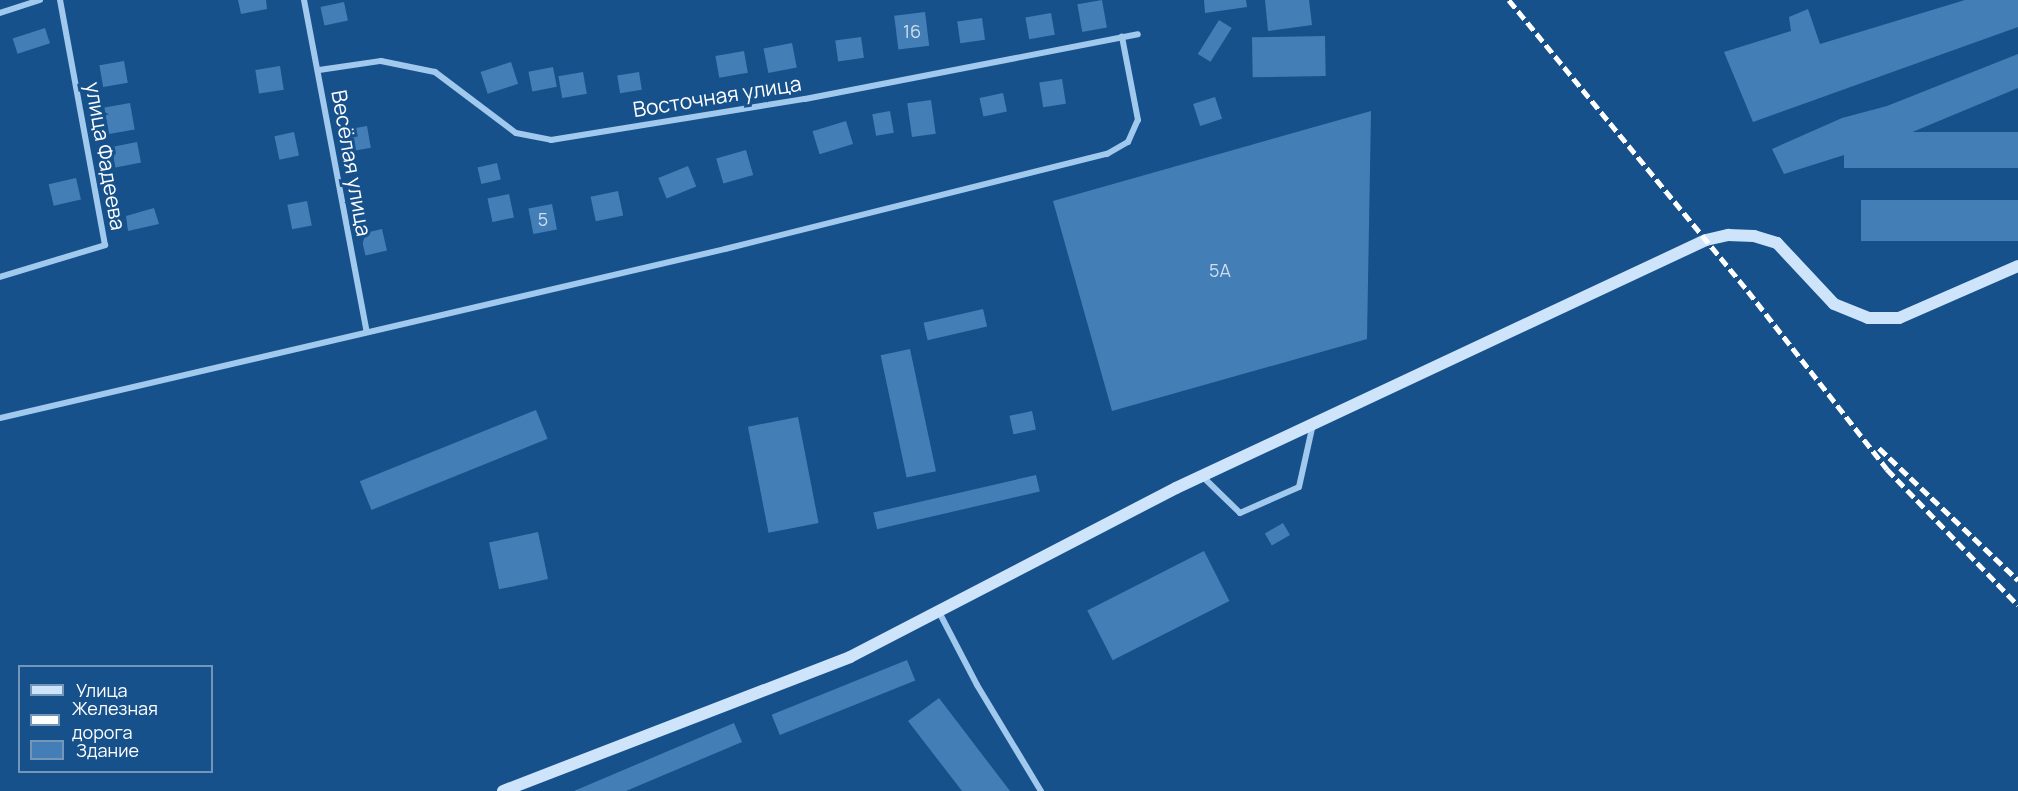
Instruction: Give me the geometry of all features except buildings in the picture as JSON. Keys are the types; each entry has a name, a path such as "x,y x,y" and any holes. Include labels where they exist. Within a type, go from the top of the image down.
{"main road":[{"path":"503,791 850,657 1055,549 1201,476 1697,244 1728,235 1754,236 1777,243 1834,304 1868,318 1899,318 2018,266"}],"street":[{"path":"0,13 40,0"},
{"name":"улица Фадеева","path":"0,277 105,245 60,0"},
{"name":"Весёлая улица","path":"304,0 319,70 344,221 366,332"},
{"name":"Восточная улица","path":"319,70 381,61 435,72 516,133 551,140 805,99 1138,34"},
{"path":"0,418 725,249 1107,154 1128,142 1138,120 1122,37"},
{"path":"1201,476 1240,513 1299,487 1313,423"},
{"path":"939,612 977,685 1041,791"}],"railway":[{"path":"1509,0 1748,291 1887,469 2018,605"},
{"path":"1879,448 2018,580"}]}
